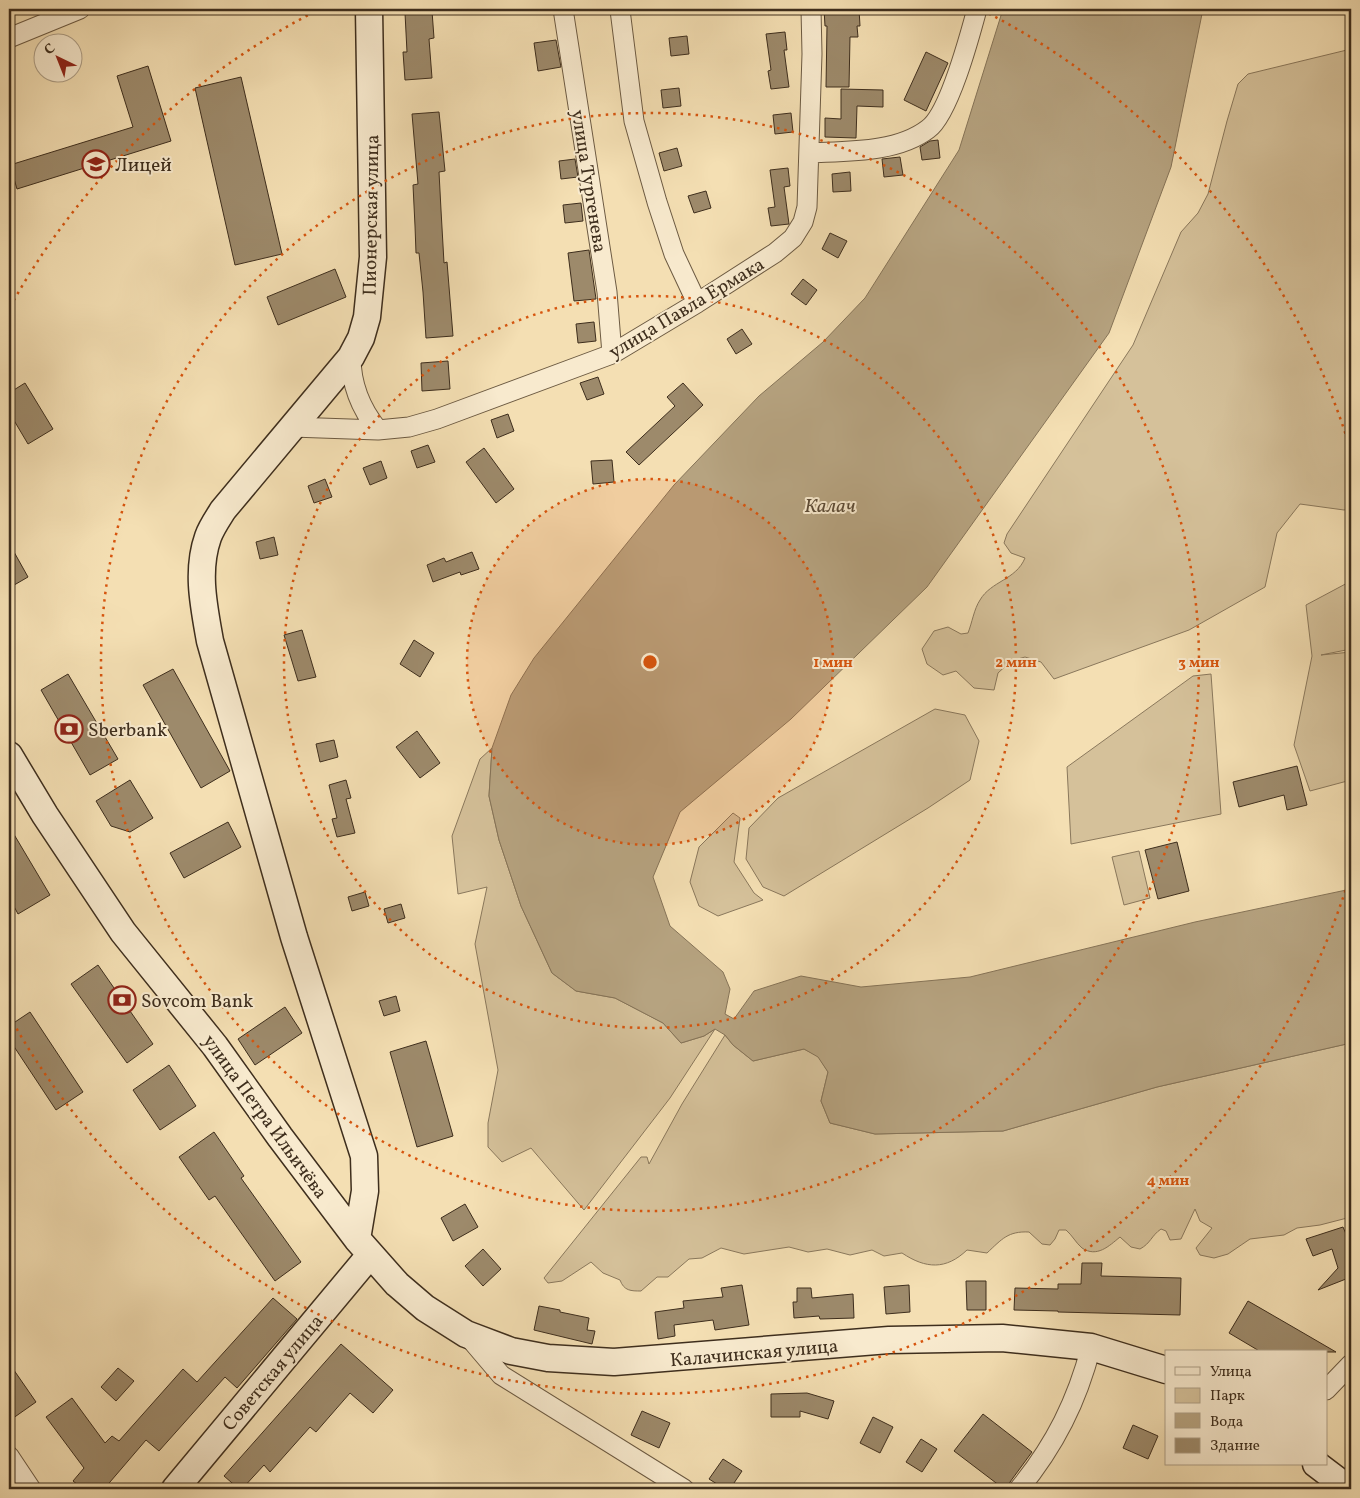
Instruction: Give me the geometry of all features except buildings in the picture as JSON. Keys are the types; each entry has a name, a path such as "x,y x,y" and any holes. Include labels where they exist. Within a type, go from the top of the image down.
{"main road":[{"name":"Пионерская улица","path":"363,1247 364,1156 294,937 210,641 202,600 202,566 208,537 223,510 351,357 361,338 367,317 373,257 368,9"},
{"name":"улица Петра Ильичёва","path":"9,755 45,815 123,932 215,1046 280,1137 363,1247"},
{"name":"Калачинская улица","path":"363,1247 397,1284 425,1308 466,1334 511,1351 548,1358 614,1362 889,1340 1002,1338 1091,1347 1165,1370"},
{"name":"Советская улица","path":"175,1489 363,1247"},
{"path":"1319,1466 1349,1489"}],"street":[{"path":"9,38 80,9"},
{"name":"улица Тургенева","path":"563,9 607,292 612,354"},
{"name":"улица Павла Ермака","path":"292,427 378,430 409,427 438,418 612,354 697,304 775,253 792,238 803,222 807,207 812,54 810,9"},
{"path":"809,153 869,150 893,145 916,137 929,129 940,117 965,52 977,9"},
{"path":"620,10 634,121 674,254 697,304"},
{"path":"351,357 351,375 356,393 368,418 378,430"},
{"path":"466,1334 501,1375 684,1489"},
{"path":"1019,1489 1044,1456 1074,1401 1083,1379 1091,1347"},
{"path":"1328,1388 1351,1364"},
{"path":"9,1456 31,1489"}],"green space":[{"path":"1351,49 1351,508 1344,510 1300,504 1277,533 1265,587 1189,630 1054,679 1041,662 1025,657 1011,661 998,673 994,690 974,688 956,671 943,675 927,664 922,649 934,631 948,627 961,634 968,633 980,600 990,589 1016,571 1025,558 1011,553 1004,543 1007,534 1133,345 1181,232 1198,213 1208,194 1238,84 1248,74"},
{"path":"1351,581 1351,649 1321,655 1351,652 1351,780 1310,791 1294,745 1312,656 1306,605"},
{"path":"1211,674 1221,814 1071,844 1067,767 1193,676"},
{"path":"935,709 965,715 979,741 970,780 928,808 784,896 763,887 746,859 749,828 778,798"},
{"path":"492,748 489,796 499,840 521,906 552,973 576,991 615,998 663,1023 681,1043 704,1036 715,1029 670,1098 584,1210 531,1148 502,1162 488,1147 488,1123 498,1070 475,944 487,887 458,894 452,836 480,759"},
{"path":"733,813 740,818 734,862 754,893 763,900 718,916 699,906 690,882 699,847"},
{"path":"1139,851 1150,898 1124,905 1112,857"},
{"path":"725,1035 733,1045 753,1061 804,1049 818,1056 828,1072 821,1101 830,1123 875,1134 1003,1131 1157,1087 1351,1043 1351,1217 1320,1225 1297,1228 1284,1235 1250,1239 1228,1254 1214,1258 1200,1255 1196,1248 1212,1228 1200,1221 1195,1209 1181,1239 1170,1240 1166,1231 1161,1229 1140,1249 1131,1247 1120,1237 1103,1250 1087,1251 1066,1230 1059,1230 1050,1245 1042,1244 1029,1232 1016,1233 1001,1240 987,1253 967,1250 951,1261 936,1265 919,1262 902,1253 884,1256 872,1250 850,1255 827,1249 808,1252 789,1247 744,1254 721,1248 702,1258 689,1259 668,1277 657,1277 641,1291 626,1288 620,1280 603,1273 591,1262 562,1281 548,1283 544,1278 641,1157 647,1157 649,1164 682,1104"}],"water":[{"name":"Калач","path":"1003,9 1203,9 1171,167 1109,333 927,587 791,719 680,812 653,877 670,926 723,972 730,989 725,1014 734,1019 754,991 801,976 861,987 970,977 1195,922 1351,889 1351,1043 1157,1087 1003,1131 875,1134 830,1123 821,1101 828,1072 818,1057 804,1049 753,1061 733,1045 725,1035 715,1029 704,1036 681,1043 663,1023 615,998 576,991 552,973 521,906 499,840 489,796 492,748 511,695 534,658 674,485 759,396 823,342 865,298 959,150"}],"place":[{"name":"Лицей","path":"96,164"},
{"name":"Sberbank","path":"69,729"},
{"name":"Sovcom Bank","path":"122,1000"}]}
